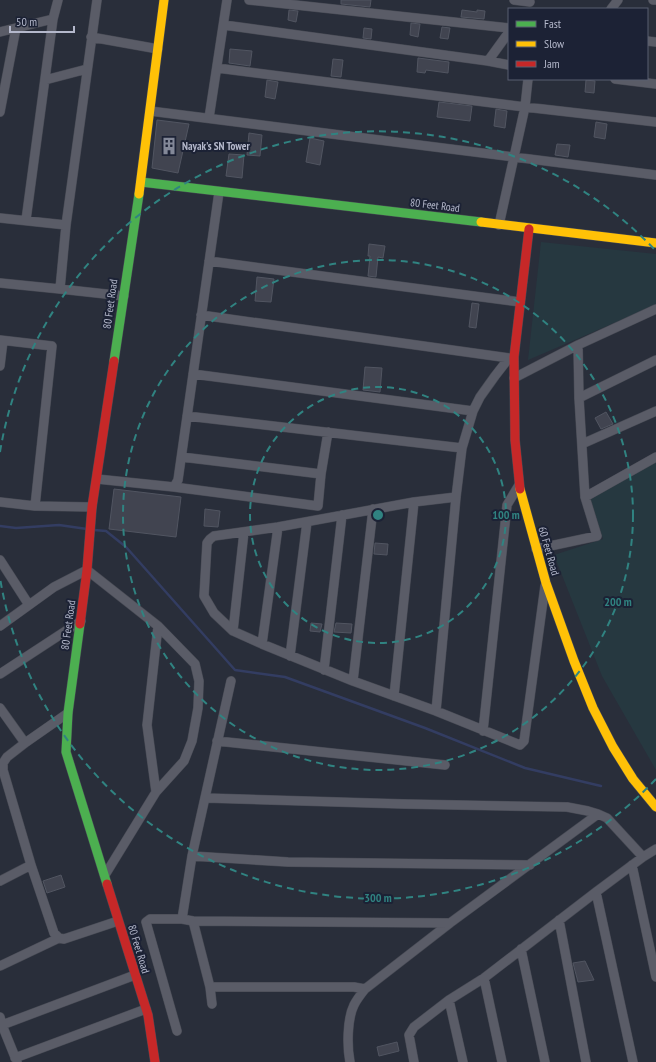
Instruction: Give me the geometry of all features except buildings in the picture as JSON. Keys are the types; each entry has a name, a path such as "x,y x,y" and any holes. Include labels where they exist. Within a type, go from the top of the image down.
{"street":[{"path":"26,220 53,19 58,0"},
{"path":"60,289 66,225 97,0"},
{"name":"80 Feet Road","path":"155,1062 146,1009 66,752 66,741 68,713 87,570 92,507 124,296 164,0"},
{"path":"209,118 227,0"},
{"path":"249,0 508,28"},
{"path":"514,0 529,4"},
{"path":"612,8 618,0"},
{"path":"0,32 53,19"},
{"path":"224,25 508,65"},
{"path":"0,112 16,28"},
{"path":"488,61 508,33"},
{"path":"91,37 158,49"},
{"path":"217,68 656,122"},
{"path":"45,80 87,69"},
{"path":"499,225 525,107 528,80"},
{"path":"623,80 656,84"},
{"path":"150,111 656,175"},
{"name":"80 Feet Road","path":"140,182 656,243"},
{"path":"174,487 178,480 182,457 201,315 220,192"},
{"path":"0,218 66,225"},
{"name":"60 Feet Road","path":"529,228 512,358 514,378 515,440 519,486 546,583 574,661 593,708 613,748 634,779 656,807"},
{"path":"209,261 520,302"},
{"path":"0,283 124,296"},
{"path":"514,378 578,346 656,310"},
{"path":"201,315 512,358"},
{"path":"0,366 2,341 52,346 35,506"},
{"path":"536,549 597,536 585,497 579,398 578,346"},
{"path":"436,711 462,448 473,411 480,397 491,381 512,358"},
{"path":"579,398 656,360"},
{"path":"193,374 473,411"},
{"path":"582,444 656,411"},
{"path":"187,416 462,448"},
{"path":"97,479 174,487 318,506 321,474 328,432"},
{"path":"182,457 321,474"},
{"path":"585,497 656,457"},
{"path":"482,731 507,505 519,486"},
{"path":"456,497 414,502 278,527 214,536 207,543 204,596 214,613 233,631 324,670 436,711 482,731 520,745 524,741 546,583"},
{"path":"0,502 35,506 92,507"},
{"path":"394,696 414,502"},
{"path":"353,681 373,509"},
{"path":"324,670 342,515"},
{"path":"290,656 307,522"},
{"path":"262,644 278,527"},
{"path":"233,631 244,532"},
{"path":"0,560 29,605"},
{"path":"1,623 54,587 87,570 158,626 195,664 198,682 198,708 192,741 184,761 156,792 105,875"},
{"path":"0,674 81,621"},
{"path":"156,792 147,725 158,626"},
{"path":"182,919 192,856 231,681"},
{"path":"0,708 25,743"},
{"path":"68,713 1,762 31,865 54,934 59,938 64,939 118,922"},
{"path":"218,741 445,765"},
{"path":"206,798 412,805 567,807 588,811 607,818 642,857"},
{"path":"350,1062 348,1052 349,1023 354,1005 365,989 598,814"},
{"path":"414,1062 409,1035 414,1027 449,1000 484,978 642,857 656,848"},
{"path":"192,856 288,862 530,865"},
{"path":"0,880 31,865"},
{"path":"632,865 656,977"},
{"path":"596,892 632,1062"},
{"path":"177,1031 146,922 150,919 182,919 193,921 450,924"},
{"path":"559,920 586,1062"},
{"path":"193,921 210,987 212,1004"},
{"path":"0,966 59,938"},
{"path":"521,949 545,1062"},
{"path":"135,975 1,1023 16,1060 146,1009"},
{"path":"484,978 502,1062"},
{"path":"210,987 354,987 365,989"},
{"path":"449,1000 463,1062"}],"shaded area":[{"path":"541,242 656,254 656,305 528,360"},
{"path":"656,460 656,770 602,676 554,555 603,539 590,498"}],"waterway":[{"path":"0,526 16,528 59,525 87,529"},
{"path":"94,530 106,531 126,547 235,670 285,677 425,728 525,768 601,786"}],"traffic: fast":[{"path":"141,182 481,222"},
{"path":"114,361 139,194"},
{"path":"80,624 68,713 66,752 107,884"}],"traffic: slow":[{"path":"139,194 164,0"},
{"path":"481,222 656,243"},
{"path":"520,489 546,583 574,661 593,708 613,747 633,779 656,807"}],"traffic: jam":[{"path":"520,489 515,440 514,357 529,229"},
{"path":"80,624 87,570 92,507 114,361"},
{"path":"107,884 148,1015 155,1062"}],"place":[{"name":"Nayak's SN Tower","path":"169,146"}]}
